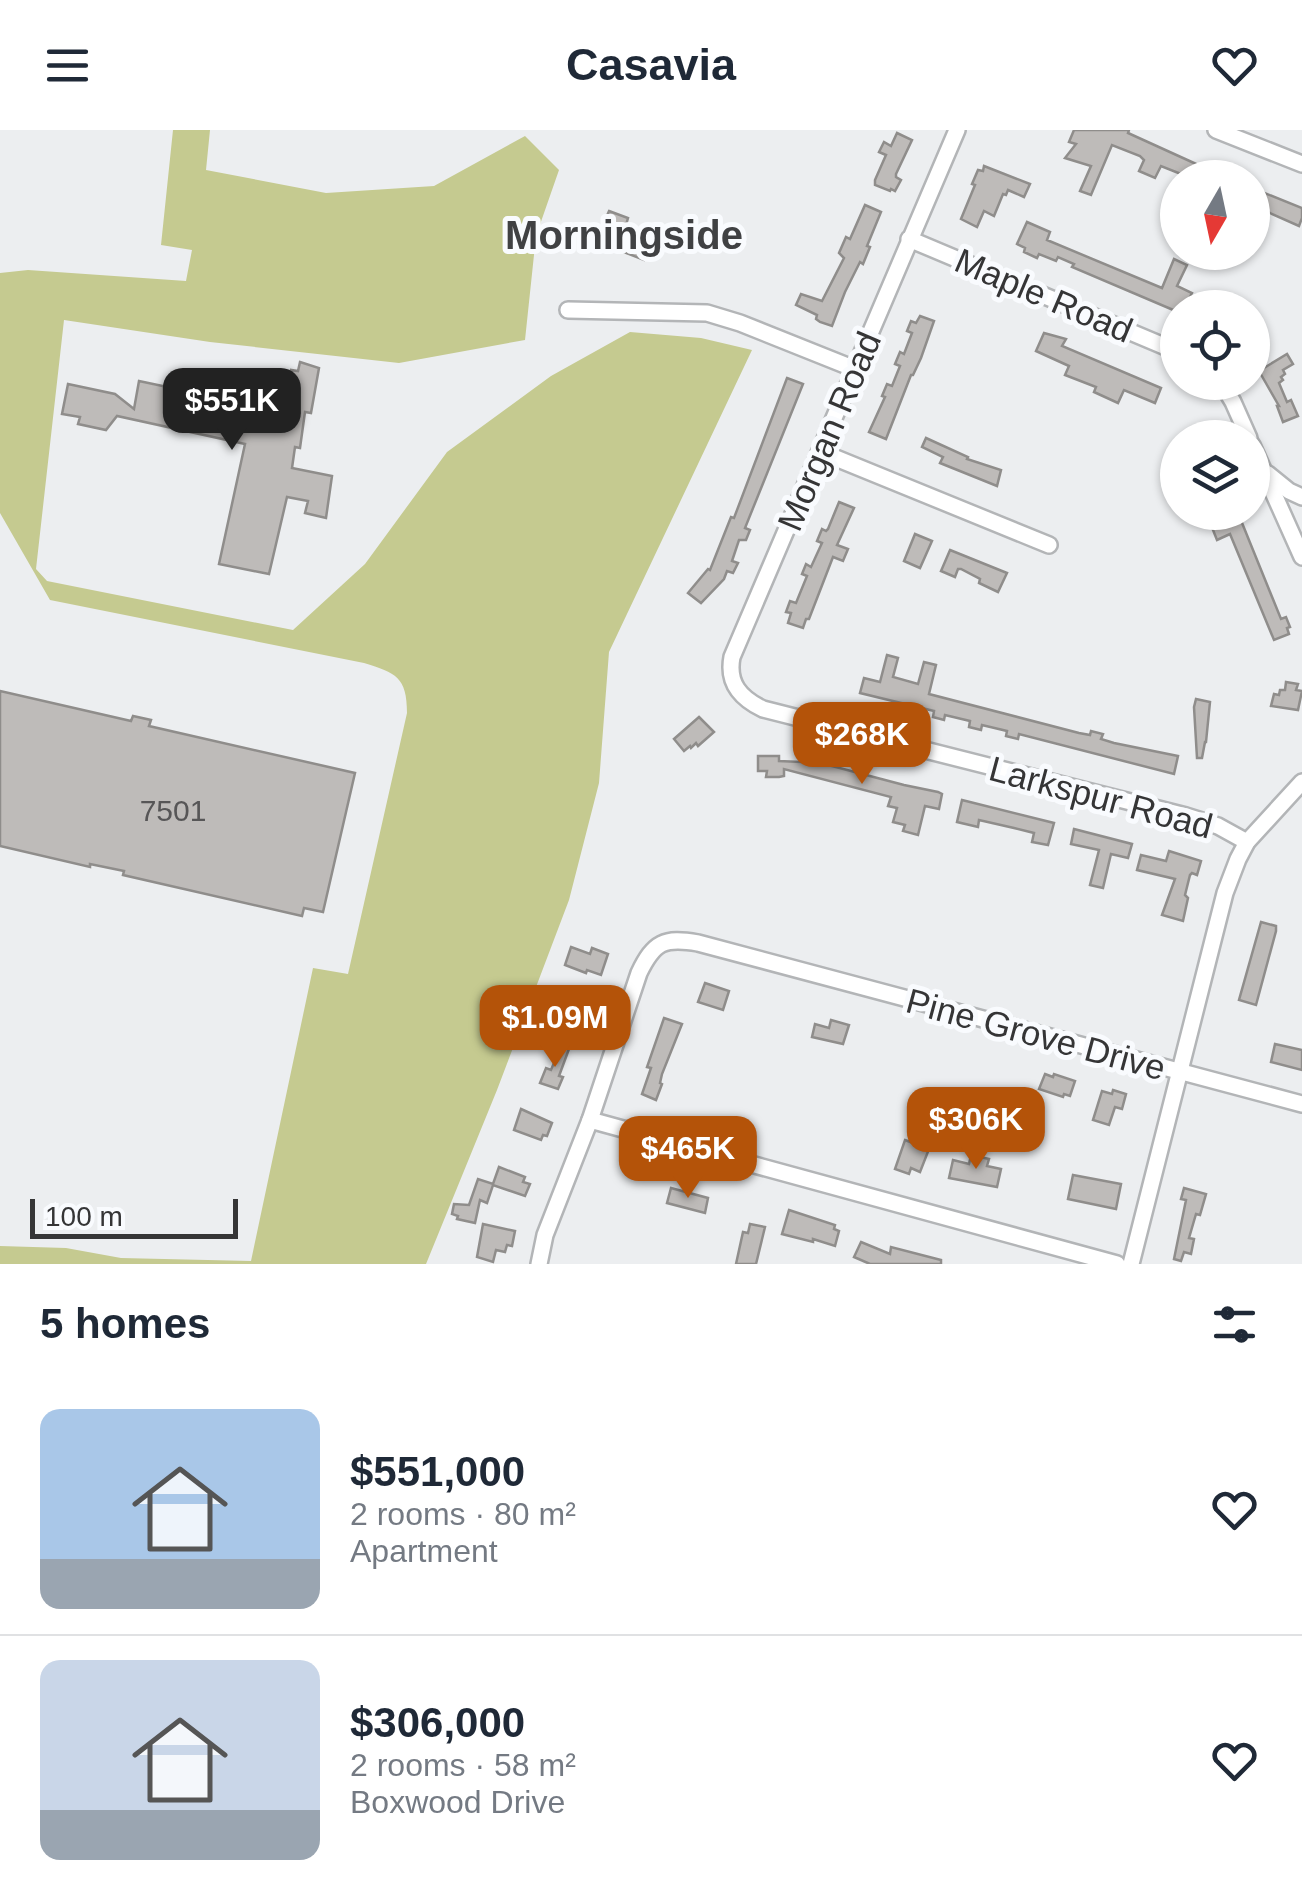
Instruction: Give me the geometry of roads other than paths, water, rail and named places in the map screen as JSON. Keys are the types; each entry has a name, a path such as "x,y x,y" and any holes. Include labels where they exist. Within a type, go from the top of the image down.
{"street":[{"name":"Morgan Road","path":"778,713 752,703 737,690 731,663 957,130"},
{"path":"1216,130 1302,164"},
{"name":"Maple Road","path":"909,239 1160,344"},
{"path":"568,310 706,314 740,323 855,370"},
{"path":"821,452 1049,545"},
{"path":"1270,475 1302,497"},
{"path":"1270,481 1302,557"},
{"name":"Larkspur Road","path":"778,713 1186,816 1218,826 1247,842"},
{"path":"1131,1264 1225,893 1247,842 1302,782"},
{"name":"Pine Grove Drive","path":"539,1264 545,1235 590,1120 639,974 649,954 667,940 771,962 1302,1104"},
{"path":"590,1120 1118,1264"}],"district":[{"name":"Morningside","path":"624,235"}]}
